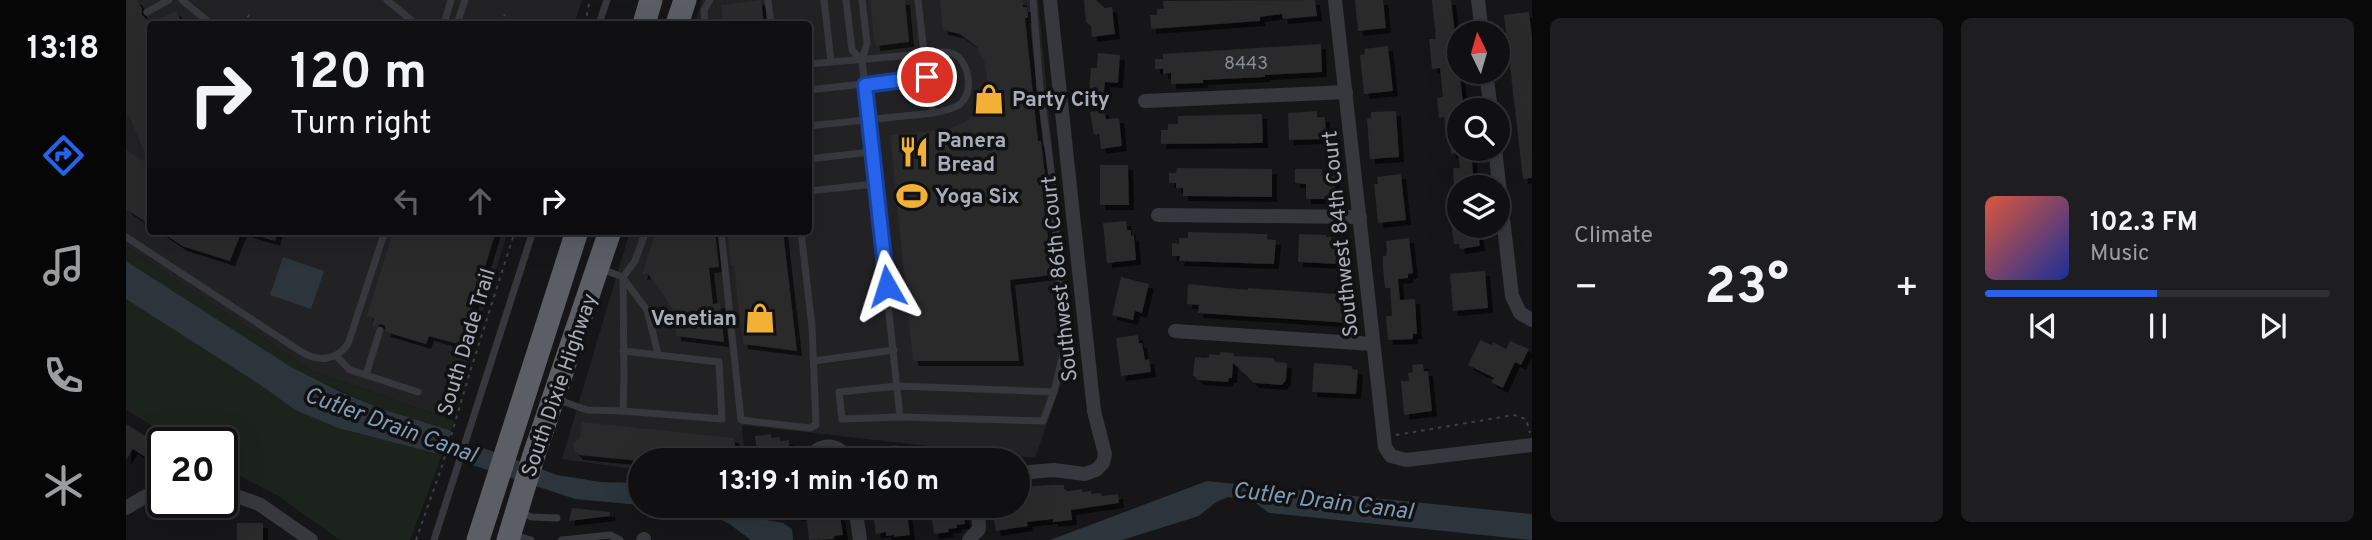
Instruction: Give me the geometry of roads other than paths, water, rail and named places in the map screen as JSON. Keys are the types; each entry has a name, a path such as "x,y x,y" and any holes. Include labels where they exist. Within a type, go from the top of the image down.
{"highway":[{"path":"644,21 651,0"},
{"path":"678,21 685,0"},
{"name":"South Dixie Highway","path":"516,538 520,501 554,398 583,263 578,235"},
{"name":"South Dixie Highway","path":"478,540 508,449 583,263 607,235"}],"street":[{"name":"Southwest 84th Court","path":"1335,0 1387,452 1395,458 1410,460 1531,442"},
{"path":"1478,0 1481,21"},
{"name":"Southwest 86th Court","path":"1030,472 1091,473 1100,467 1105,454 1094,411 1052,2"},
{"path":"1145,101 1346,92"},
{"path":"1496,161 1511,288 1514,303 1526,317"},
{"path":"1158,215 1360,217"},
{"path":"1175,331 1373,344"},
{"path":"126,508 147,496"},
{"path":"238,497 258,504 311,540"},
{"path":"857,518 860,540"},
{"path":"969,540 979,528 979,518"}],"lane":[{"path":"147,12 169,0"},
{"path":"181,0 207,21"},
{"path":"387,0 412,21"},
{"path":"445,21 451,0"},
{"path":"458,21 465,0"},
{"path":"600,21 607,0"},
{"path":"705,21 704,10 710,0"},
{"path":"768,0 771,21"},
{"path":"824,0 831,61"},
{"path":"846,0 852,50 862,60"},
{"path":"862,0 867,43 862,60 900,416"},
{"path":"918,0 933,113"},
{"path":"1033,0 1040,88 1052,178 1064,350 1054,392 1044,421 900,416 842,419 839,393 898,386 1054,392"},
{"path":"812,63 950,52 959,56 968,74 964,101 951,109 812,126"},
{"path":"812,90 927,77"},
{"path":"812,159 872,152"},
{"path":"812,191 875,184"},
{"path":"126,237 306,355 322,359 336,356 345,349 350,340 384,235"},
{"path":"434,540 532,235"},
{"path":"622,411 625,379 623,278 635,261 645,235"},
{"path":"721,235 741,420 810,428 816,425 814,361 801,235"},
{"path":"583,263 623,278 647,310 658,354"},
{"path":"366,375 380,330"},
{"path":"814,361 894,350"},
{"path":"554,398 587,410 722,419 719,362 623,351"},
{"path":"336,356 350,370 418,392"},
{"path":"520,501 532,517 557,518"},
{"path":"562,540 610,535 621,540"}],"water":[{"path":"283,257 324,271 311,309 270,295"},
{"name":"Cutler Drain Canal","path":"126,261 291,367 341,392 379,408 455,432 483,448 557,475 601,482 628,483 628,504 575,499 442,455 338,428 295,410 126,299"},
{"name":"Cutler Drain Canal","path":"1207,481 1532,514 1532,540 1269,513 1253,501 1228,497 1216,502 1199,516 1122,540 1050,540"},
{"path":"717,518 758,518 783,523 792,529 793,540 751,540"}],"place":[{"name":"Party City","path":"989,99"},
{"name":"Panera Bread","path":"914,152"},
{"name":"Yoga Six","path":"912,196"},
{"name":"Venetian","path":"760,318"}]}
